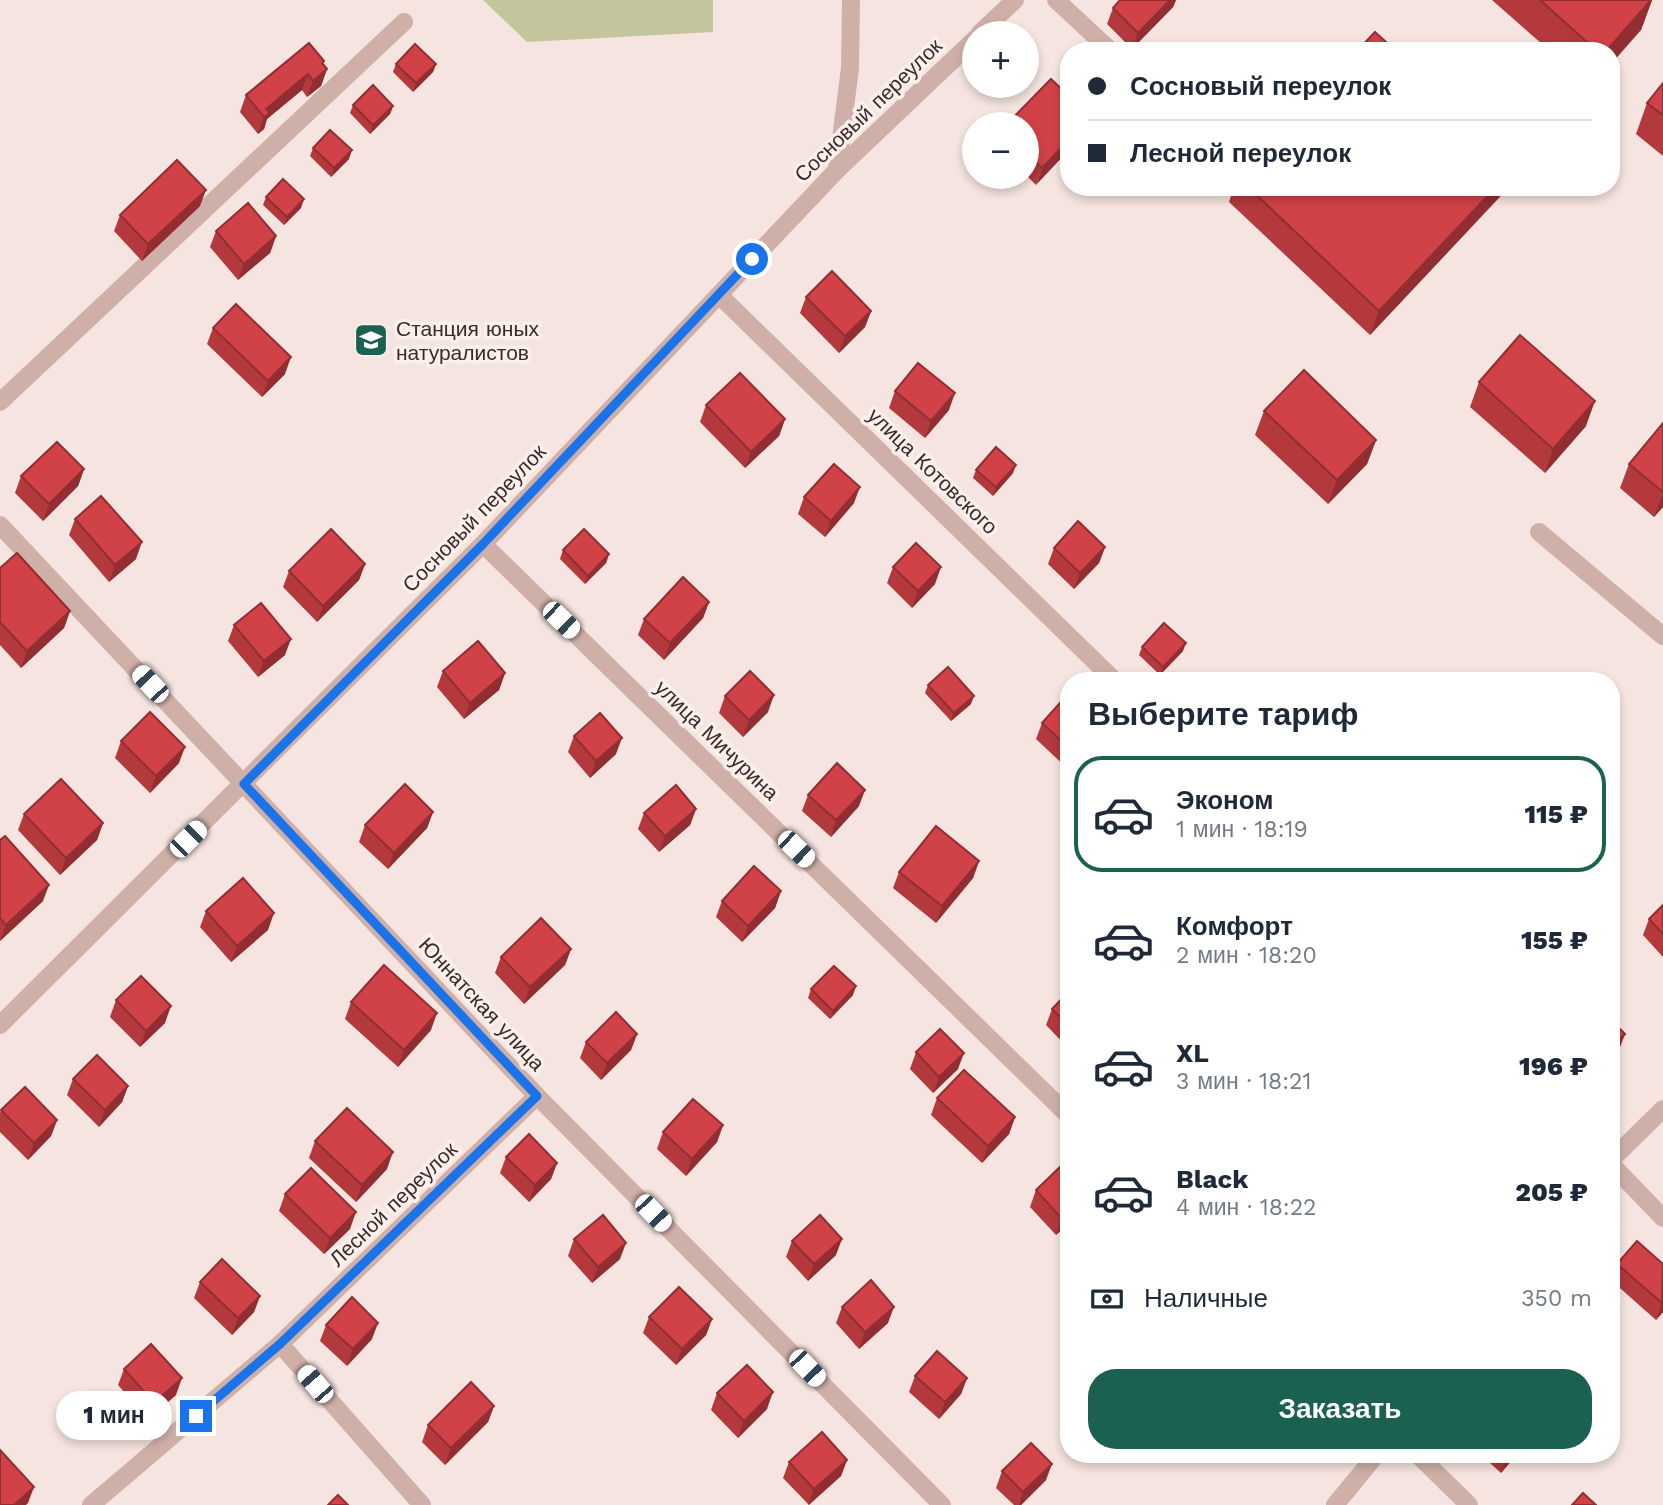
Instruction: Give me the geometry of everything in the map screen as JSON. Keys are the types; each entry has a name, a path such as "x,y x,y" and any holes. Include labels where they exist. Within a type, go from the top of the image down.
{"street":[{"path":"837,170 849,68 850,0"},
{"path":"993,21 1015,0"},
{"path":"1056,0 1101,42"},
{"path":"0,401 404,22"},
{"name":"Сосновый переулок","path":"0,1025 483,544 837,170 962,51"},
{"name":"улица Котовского","path":"719,295 1106,672"},
{"name":"Юннатская улица","path":"0,525 537,1096 942,1505"},
{"path":"1539,532 1663,636"},
{"name":"улица Мичурина","path":"483,544 1060,1107"},
{"name":"Лесной переулок","path":"91,1505 280,1344 537,1096"},
{"path":"1620,1151 1663,1109"},
{"path":"1620,1173 1663,1218"},
{"path":"280,1344 422,1505"},
{"path":"1335,1505 1370,1463"},
{"path":"1426,1463 1469,1505"}],"green space":[{"path":"483,0 713,0 713,32 527,42"}],"building":[{"path":"1120,0 1170,0 1138,33 1113,8"},
{"path":"1540,0 1651,0 1614,42 1587,42"},
{"path":"1375,32 1386,42 1366,42"},
{"path":"309,43 327,69 313,81 308,74 266,109 270,113 264,117 246,95"},
{"path":"415,44 436,64 416,83 396,64"},
{"path":"1051,79 1060,88 1060,149 1042,168 1039,165 1039,112 1019,112 1032,98 1039,98 1039,91"},
{"path":"1663,83 1663,115 1647,103"},
{"path":"373,85 393,106 373,125 353,105"},
{"path":"330,130 352,150 334,168 313,148"},
{"path":"177,160 206,190 148,244 120,215"},
{"path":"283,179 304,199 287,217 266,197"},
{"path":"1258,196 1488,196 1379,311"},
{"path":"248,203 276,236 244,264 216,231"},
{"path":"832,271 871,311 845,336 806,297"},
{"path":"236,304 291,357 268,381 213,328"},
{"path":"1520,335 1595,401 1553,449 1479,382"},
{"path":"918,363 955,393 931,421 895,391"},
{"path":"1304,370 1376,440 1337,480 1264,411"},
{"path":"740,373 785,419 751,452 706,405"},
{"path":"1663,423 1663,492 1629,464"},
{"path":"57,442 84,469 49,504 21,476"},
{"path":"996,447 1016,465 996,487 976,470"},
{"path":"834,464 860,487 831,521 804,497"},
{"path":"101,496 142,542 115,565 75,519"},
{"path":"1078,521 1105,547 1080,573 1054,548"},
{"path":"331,529 365,564 323,606 289,571"},
{"path":"584,529 609,554 588,576 563,550"},
{"path":"916,543 941,567 918,591 893,567"},
{"path":"17,553 70,611 27,651 0,622 0,568"},
{"path":"683,577 709,602 670,643 644,619"},
{"path":"261,603 291,639 264,661 234,625"},
{"path":"1164,623 1186,643 1163,667 1142,647"},
{"path":"478,641 505,673 470,703 443,671"},
{"path":"948,667 974,696 954,713 928,685"},
{"path":"750,671 774,695 749,720 725,696"},
{"path":"1060,703 1060,740 1042,723"},
{"path":"150,712 185,747 156,776 121,741"},
{"path":"600,713 622,738 596,761 574,736"},
{"path":"837,763 865,790 836,820 808,795"},
{"path":"61,779 103,823 66,858 24,814"},
{"path":"405,784 433,812 394,853 365,825"},
{"path":"676,785 696,809 665,836 644,813"},
{"path":"936,826 979,861 942,906 899,872"},
{"path":"5,836 49,885 6,925 0,918 0,840"},
{"path":"754,866 781,891 748,926 722,901"},
{"path":"243,878 274,913 237,946 206,911"},
{"path":"1663,905 1663,934 1649,919"},
{"path":"541,918 571,949 530,987 501,957"},
{"path":"384,965 437,1013 404,1050 351,1002"},
{"path":"834,966 856,986 833,1011 811,989"},
{"path":"141,976 171,1006 146,1031 116,1000"},
{"path":"1060,1001 1060,1017 1052,1009"},
{"path":"616,1012 637,1034 607,1063 586,1042"},
{"path":"940,1029 964,1053 939,1077 916,1052"},
{"path":"97,1055 128,1086 105,1110 73,1079"},
{"path":"964,1070 1015,1117 988,1146 937,1098"},
{"path":"25,1087 57,1120 34,1143 1,1110"},
{"path":"693,1099 723,1125 692,1159 663,1132"},
{"path":"347,1108 393,1152 362,1185 315,1141"},
{"path":"529,1134 557,1163 535,1185 506,1157"},
{"path":"1060,1167 1060,1217 1036,1190"},
{"path":"311,1168 356,1212 330,1238 285,1194"},
{"path":"603,1215 626,1243 598,1267 574,1239"},
{"path":"820,1215 842,1239 814,1264 792,1241"},
{"path":"1637,1241 1663,1264 1662,1303 1620,1267 1620,1261"},
{"path":"222,1259 260,1296 238,1318 200,1282"},
{"path":"871,1280 894,1307 865,1332 842,1307"},
{"path":"679,1287 712,1319 682,1349 649,1317"},
{"path":"352,1297 378,1323 353,1349 326,1325"},
{"path":"151,1344 182,1378 154,1403 124,1369"},
{"path":"937,1351 967,1378 945,1402 915,1376"},
{"path":"747,1365 773,1392 744,1421 717,1393"},
{"path":"471,1382 494,1406 451,1448 428,1425"},
{"path":"822,1432 847,1460 814,1489 789,1462"},
{"path":"1031,1443 1052,1464 1023,1492 1002,1471"},
{"path":"0,1450 34,1487 14,1505 0,1505"},
{"path":"1583,1493 1596,1505 1572,1505"},
{"path":"338,1495 348,1505 328,1505"}],"place":[{"name":"Станция юных натуралистов","path":"371,340"}],"route":[{"path":"196,1416 280,1344 537,1096 244,784 483,544 752,259"}]}
